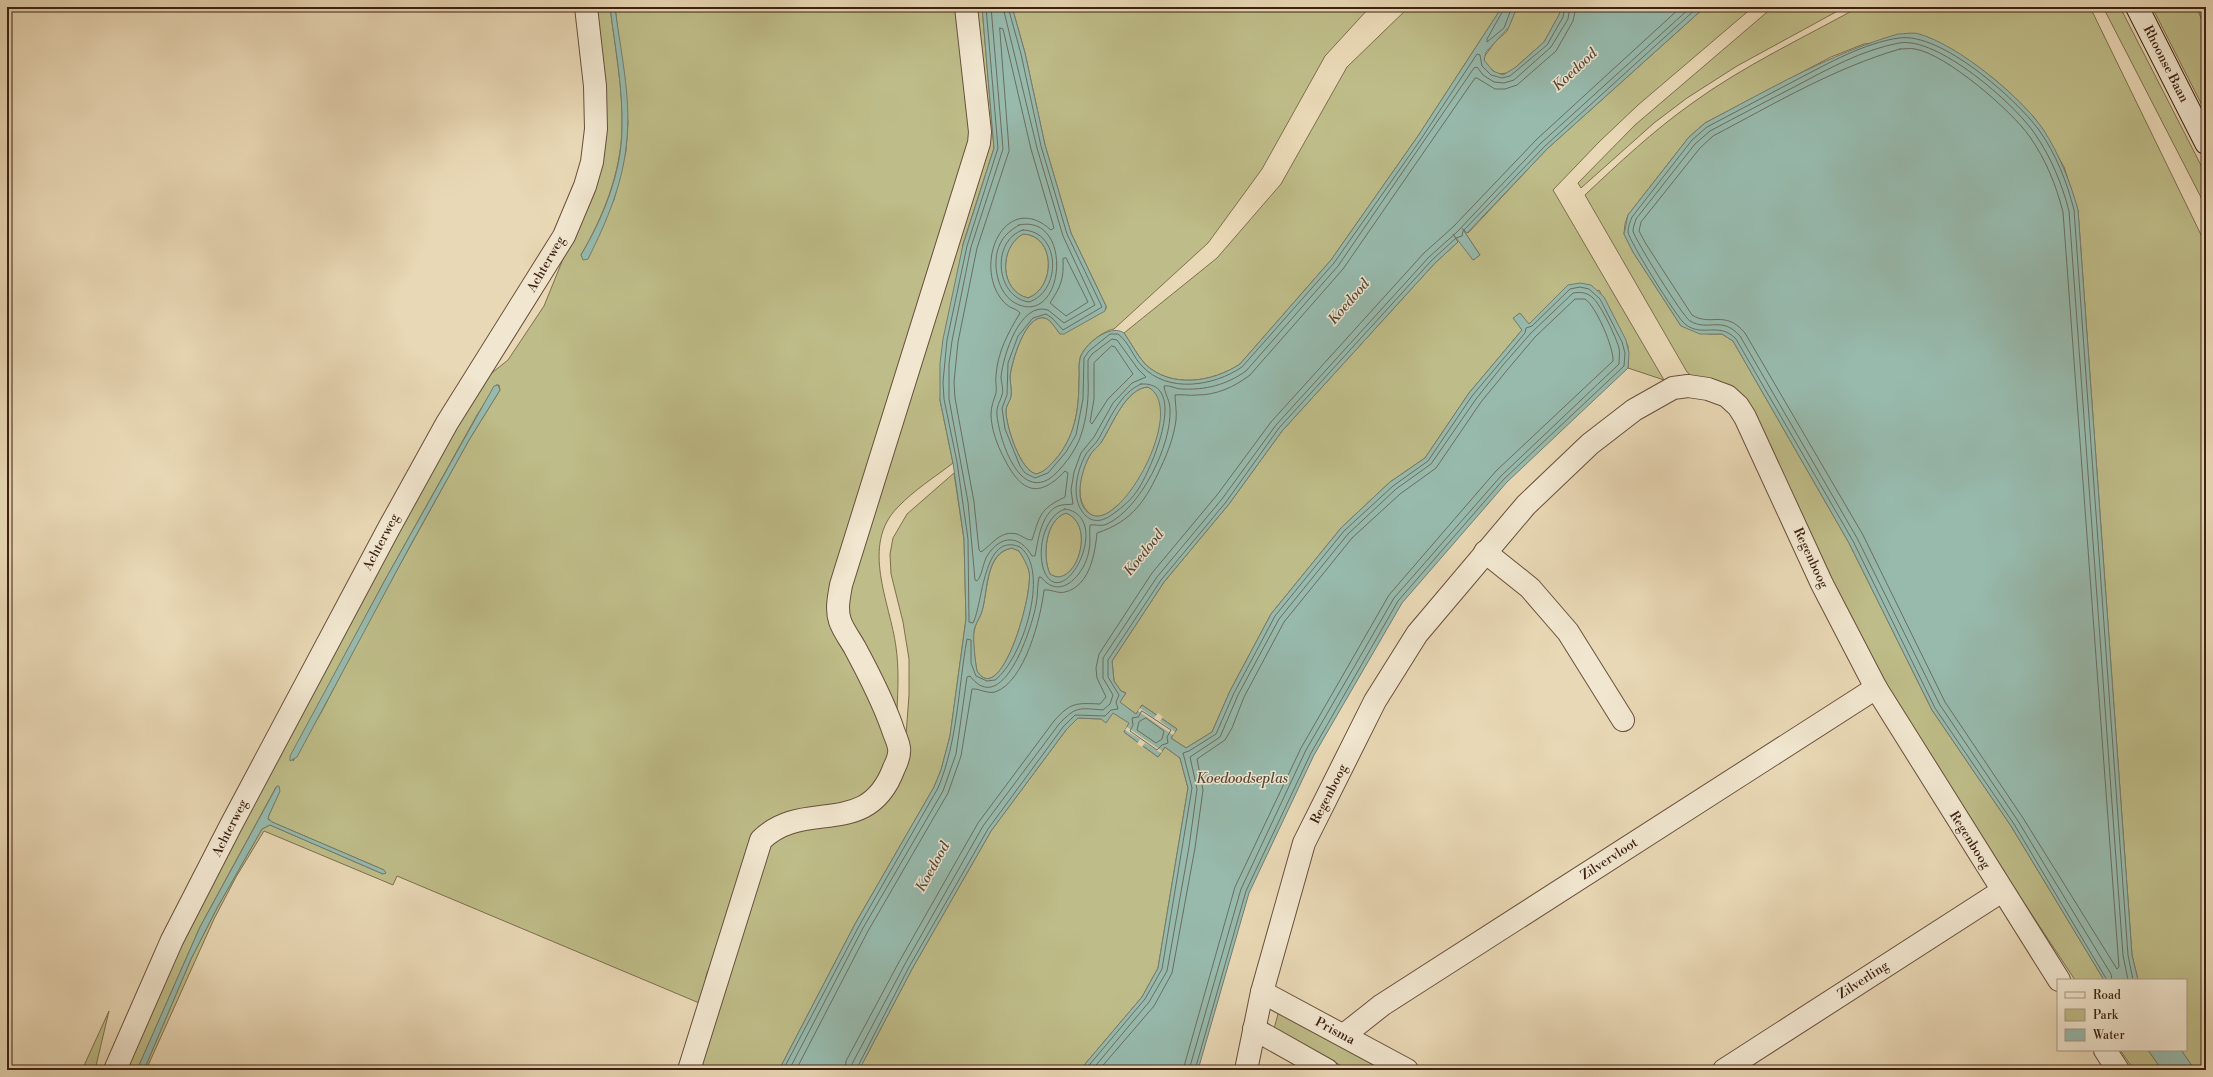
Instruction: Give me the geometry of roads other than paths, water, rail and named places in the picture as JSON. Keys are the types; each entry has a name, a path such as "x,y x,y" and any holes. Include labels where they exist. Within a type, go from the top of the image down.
{"street":[{"name":"Achterweg","path":"115,1070 172,940 389,528 447,423 564,236 585,186 592,162 596,129 595,86 586,7"},
{"path":"689,1070 761,840 770,832 782,825 845,814 868,805 881,794 889,781 897,760 899,748 882,701 840,621 838,605 841,585 979,143 980,132 966,7"},
{"name":"Rhoonse Baan","path":"2137,7 2206,143"},
{"name":"Regenboog","path":"1246,1070 1262,992 1304,842 1375,701 1417,634 1526,505 1590,444 1634,410 1673,388 1688,386 1708,389 1727,396 1738,406 1745,417 1822,584 1876,688 2002,891 2059,979"},
{"path":"1485,552 1530,588 1568,632 1623,720"},
{"name":"Zilvervloot","path":"1344,1035 1382,1005 1876,688"},
{"name":"Zilverling","path":"1724,1070 2002,891"},
{"name":"Prisma","path":"1262,992 1407,1070"},
{"path":"1254,1029 1327,1070"},
{"path":"2106,1051 2118,1070"}],"water":[{"path":"610,7 615,7 624,72 628,105 627,138 622,170 614,200 588,259 583,260 581,255 597,226 610,194 619,161 621,145 621,98"},
{"path":"982,7 1012,7 1025,53 1045,145 1071,233 1106,306 1105,311 1064,334 1060,334 1047,319 1038,319 1031,323 1020,341 1011,371 1011,396 1006,408 1006,413 1015,448 1025,465 1030,471 1036,474 1049,467 1062,451 1067,442 1077,412 1079,364 1082,353 1092,342 1105,333 1118,331 1124,333 1145,364 1155,372 1179,380 1205,379 1240,364 1331,260 1418,136 1502,7 1517,7 1509,27 1486,52 1484,60 1493,71 1503,75 1516,67 1544,42 1559,15 1561,7 1705,7 1547,149 1467,233 1462,228 1480,255 1473,260 1453,234 1458,242 1435,263 1282,431 1229,504 1164,582 1112,661 1114,681 1121,691 1126,693 1120,702 1136,714 1142,705 1177,729 1171,738 1186,748 1212,732 1230,691 1271,614 1341,528 1390,482 1425,458 1469,393 1522,330 1513,318 1520,313 1529,324 1568,285 1580,283 1591,285 1604,297 1626,340 1629,353 1628,368 1507,482 1402,603 1314,755 1249,893 1198,1070 1080,1070 1142,997 1158,968 1188,788 1180,758 1165,747 1158,757 1124,732 1129,723 1113,713 1106,723 1101,719 1078,718 1066,730 991,831 912,969 859,1070 779,1070 855,924 934,787 941,770 950,736 966,619 964,539 953,463 940,400 940,363 943,339 963,245 994,148","holes":["1023,234 1034,237 1042,243 1046,252 1048,263 1044,284 1037,292 1028,298 1018,294 1007,278 1006,258 1015,240","1148,387 1158,399 1160,418 1156,441 1146,464 1133,486 1119,504 1105,514 1092,515 1086,511 1080,497 1081,480 1086,463 1090,455 1101,443 1120,408 1126,400 1140,389","1066,513 1075,520 1080,530 1081,542 1079,555 1074,566 1067,573 1059,577 1050,574 1046,558 1047,540 1054,523 1059,517","1012,548 1019,551 1029,571 1029,583 1021,622 1014,644 1005,662 996,674 986,679 977,671 974,651 974,631 982,611 992,565 1003,551"]},
{"path":"2197,7 2206,7 2206,32"},
{"path":"1898,34 1919,34 1952,49 1987,73 2004,87 2033,116 2043,129 2068,178 2078,210 2132,955 2138,979 2103,979 2011,826 1932,710 1849,543 1733,341 1722,334 1700,334 1681,326 1633,252 1624,234 1628,215 1689,137 1705,123 1823,62 1872,42"},
{"path":"498,385 500,390 469,440 410,546 297,757 290,761 290,756 385,580 494,386"},
{"path":"277,786 279,786 280,791 268,819 384,870 386,873 383,874 270,825 262,829 217,908 191,959 144,1070 137,1070 200,927"},
{"path":"2149,1051 2182,1051 2195,1070 2162,1070"}],"water label":[{"name":"Koedood","path":"1575,70"},
{"name":"Koedood","path":"1349,302"},
{"name":"Koedood","path":"1144,553"},
{"name":"Koedoodseplas","path":"1242,779"},
{"name":"Koedood","path":"933,867"}]}
